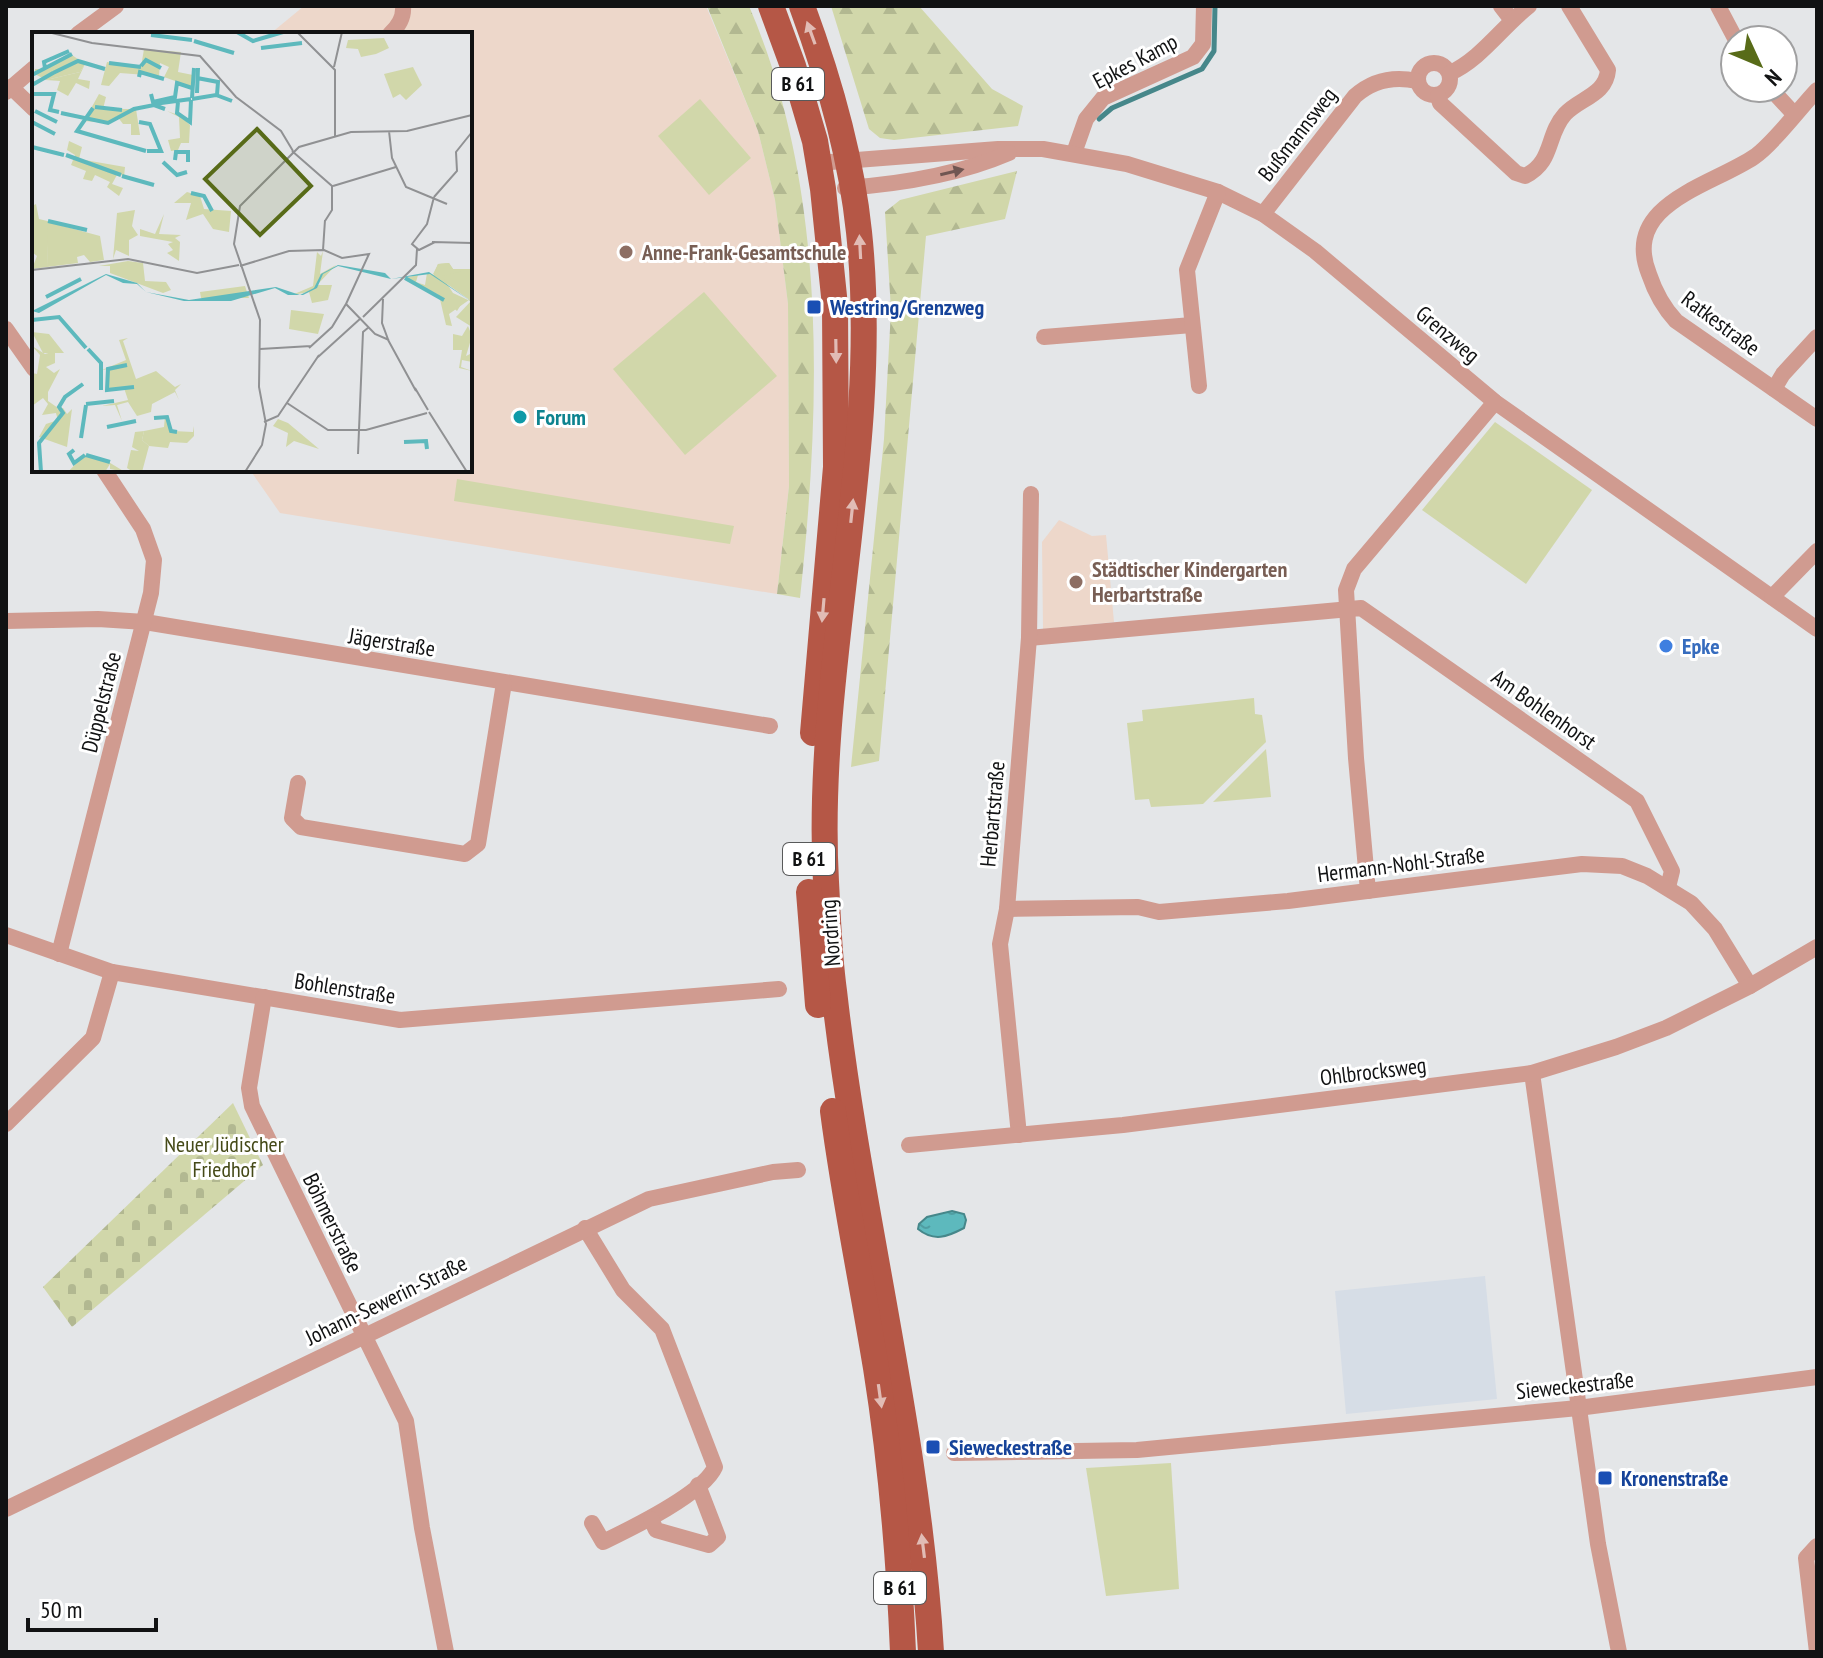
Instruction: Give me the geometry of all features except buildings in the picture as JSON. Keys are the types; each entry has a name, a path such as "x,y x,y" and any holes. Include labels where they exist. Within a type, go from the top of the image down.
{"main road":[{"name":"B 61","path":"771,6 793,66 815,141 821,176"},
{"name":"B 61","path":"802,6 819,53 851,174"},
{"name":"Nordring","path":"851,174 859,237 863,310 859,437 832,703 826,804 826,876 833,989 857,1153 911,1455 927,1575 931,1652"},
{"name":"Nordring","path":"821,176 835,306 837,434 814,700 809,876 812,956 839,1159 877,1370 900,1572 903,1652"}],"street":[{"path":"81,32 116,6"},
{"path":"392,32 397,28 403,6"},
{"name":"Epkes Kamp","path":"1074,153 1086,119 1103,98 1193,57 1203,44 1204,6"},
{"path":"1417,81 1424,93 1438,96 1446,91 1451,82 1450,73 1465,66 1506,13 1529,6"},
{"path":"1438,96 1440,103 1516,173 1525,176 1538,170 1565,114 1603,87 1607,80 1608,70 1569,6"},
{"path":"1718,6 1728,24"},
{"name":"Bußmannsweg","path":"1263,214 1329,128 1367,86 1401,78 1417,81 1420,69 1430,62 1442,64 1450,73"},
{"path":"32,70 9,90 32,107"},
{"name":"Ratkestraße","path":"1817,90 1756,156 1669,203 1654,217 1646,232 1643,258 1664,309 1676,321 1817,419"},
{"path":"1785,104 1794,114"},
{"name":"Grenzweg","path":"821,176 1018,149 1074,153 1175,176 1218,192 1263,214 1315,251 1495,402 1817,629"},
{"name":"Grenzweg","path":"821,176 851,174 910,181 980,165 1018,149"},
{"path":"1199,386 1187,270 1218,192"},
{"path":"1044,337 1192,325"},
{"path":"6,329 32,366"},
{"path":"1774,389 1783,374 1817,337"},
{"path":"1368,891 1346,590 1354,569 1495,402"},
{"name":"Düppelstraße","path":"59,954 145,622 154,560 143,529 105,472"},
{"name":"Herbartstraße","path":"1019,1135 1000,944 1007,909 1029,638 1031,494"},
{"path":"1772,597 1817,551"},
{"name":"Am Bohlenhorst","path":"1029,638 1361,608 1637,801 1672,871 1668,887"},
{"name":"Jägerstraße","path":"6,621 98,619 145,622 770,726"},
{"path":"298,783 292,818 301,827 465,854 478,844 504,683"},
{"name":"Hermann-Nohl-Straße","path":"1007,909 1138,907 1159,912 1368,891 1582,864 1622,866 1668,887 1704,915 1750,986"},
{"name":"Bohlenstraße","path":"6,935 112,972 400,1020 779,989"},
{"name":"Ohlbrocksweg","path":"909,1145 1204,1115 1532,1073 1666,1028 1750,986 1817,947"},
{"path":"6,1124 93,1038 112,972"},
{"name":"Böhmerstraße","path":"264,997 249,1088 252,1106 406,1421 422,1528 446,1652"},
{"path":"1532,1073 1598,1544 1619,1652"},
{"name":"Johann-Sewerin-Straße","path":"6,1509 649,1199 773,1172 798,1170"},
{"path":"585,1228 623,1290 662,1329 715,1467 709,1479 651,1519 603,1542 592,1523"},
{"name":"Sieweckestraße","path":"954,1453 1137,1450 1578,1408 1817,1377"},
{"path":"651,1519 656,1530 709,1545 718,1537 698,1485"},
{"path":"1817,1546 1806,1558 1817,1652"}],"shaded area":[{"name":"Anne-Frank-Gesamtschule","path":"304,6 706,6 758,131 775,200 788,304 789,486 777,594 280,513 251,472 472,472 472,32 272,32"},
{"name":"Städtischer Kindergarten Herbartstraße","path":"1059,520 1092,536 1106,535 1114,622 1043,629 1042,542"},
{"path":"1485,1276 1497,1399 1346,1414 1335,1291"}],"green space":[{"path":"707,6 749,6 775,76 793,148 805,223 812,298 814,374 812,449 800,598 777,594 789,486 788,304 775,200 758,131"},
{"path":"831,6 919,6 992,89 1023,106 1018,126 894,140 880,138 869,129"},
{"path":"700,99 751,158 709,195 658,136"},
{"path":"1017,171 1005,219 926,236 879,761 851,767 884,439 891,310 885,212 900,200"},
{"path":"704,292 777,376 685,455 613,369"},
{"path":"1495,422 1592,490 1526,584 1422,510"},
{"path":"457,479 734,526 730,544 454,501"},
{"path":"1254,698 1255,714 1262,715 1266,742 1203,804 1151,807 1149,799 1135,800 1127,723 1143,721 1142,710"},
{"path":"1266,749 1271,797 1213,802"},
{"name":"Neuer Jüdischer Friedhof","path":"233,1103 263,1165 72,1327 43,1287"},
{"path":"1171,1463 1179,1589 1106,1596 1086,1468"}],"water":[{"path":"952,1211 964,1214 964,1228 941,1237 930,1236 918,1229 927,1217"}],"waterway":[{"path":"1099,119 1112,108 1202,69 1214,51 1215,6"}],"place":[{"name":"Anne-Frank-Gesamtschule","path":"626,252"},
{"name":"Westring/Grenzweg","path":"814,307"},
{"name":"Forum","path":"520,417"},
{"name":"Städtischer Kindergarten Herbartstraße","path":"1076,582"},
{"name":"Epke","path":"1666,646"},
{"name":"Sieweckestraße","path":"933,1447"},
{"name":"Kronenstraße","path":"1605,1478"}]}
